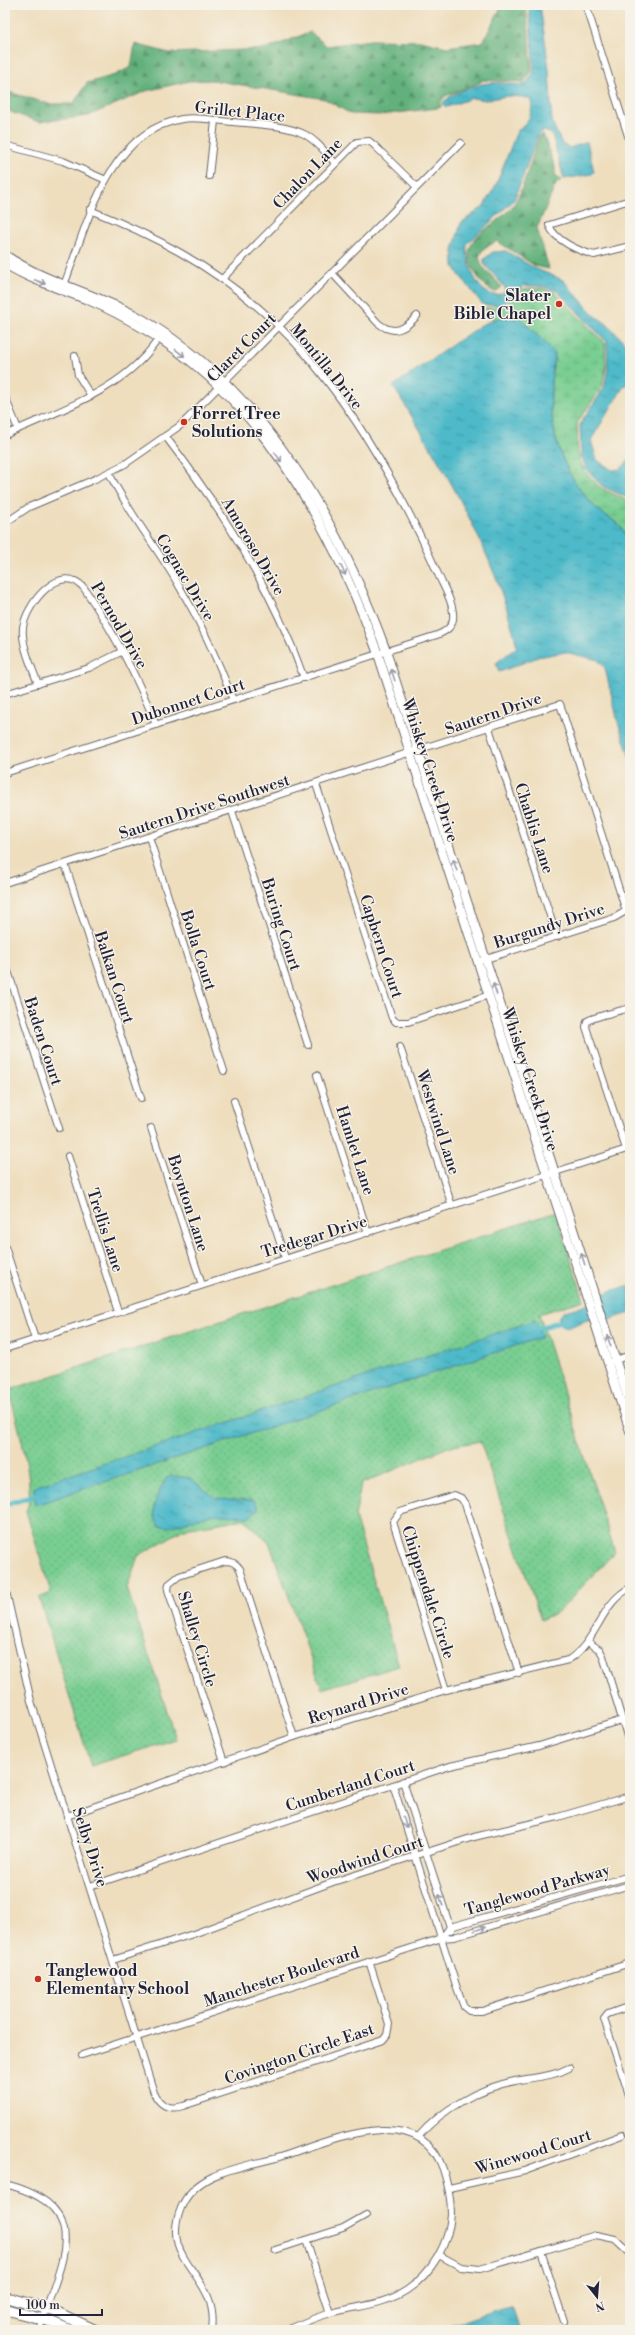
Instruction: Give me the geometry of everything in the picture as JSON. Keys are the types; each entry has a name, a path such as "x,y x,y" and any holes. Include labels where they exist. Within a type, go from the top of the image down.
{"main road":[{"path":"5,2297 47,2308 95,2330"},
{"path":"5,2309 42,2319 70,2330"}],"street":[{"path":"586,5 628,128 630,142"},
{"name":"Grillet Place","path":"63,287 90,210 106,180 134,142 151,129 183,119 215,121 299,132 310,138 335,163"},
{"path":"209,176 215,121"},
{"name":"Chalon Lane","path":"222,279 357,142 368,141 417,187"},
{"name":"Claret Court","path":"5,523 29,507 108,473 166,437 192,415 461,143"},
{"path":"5,145 63,161 106,180"},
{"path":"630,200 549,225 552,232 559,239 594,255 630,246"},
{"name":"Montilla Drive","path":"90,210 163,242 222,279 279,327 324,376 384,467 431,558 451,605 453,621"},
{"name":"Whiskey Creek Drive","path":"5,255 63,287 161,335 193,363 222,384 266,441 315,516 348,580 382,653 612,1361 630,1431"},
{"name":"Whiskey Creek Drive","path":"5,264 25,276 63,287"},
{"path":"332,273 378,324 386,329 394,331 403,329 417,316"},
{"path":"5,435 91,396 136,364 150,350 161,335"},
{"path":"75,356 77,372 91,396"},
{"path":"5,397 18,429"},
{"name":"Amoroso Drive","path":"166,437 208,494 251,561 282,621 304,678"},
{"name":"Cognac Drive","path":"108,473 123,501 160,556 189,604 213,650 233,700"},
{"name":"Pernod Drive","path":"38,684 26,646 23,628 31,608 42,593 57,580 70,578 80,583 123,651 143,692 156,725"},
{"name":"Dubonnet Court","path":"5,773 443,633 448,629 453,621"},
{"path":"5,694 89,668 123,651"},
{"name":"Sautern Drive","path":"415,753 560,704 626,911"},
{"name":"Chablis Lane","path":"489,728 557,937"},
{"name":"Sautern Drive Southwest","path":"5,883 415,753"},
{"name":"Capbern Court","path":"316,784 392,1018 396,1022 408,1022 489,995"},
{"name":"Buring Court","path":"232,811 308,1045"},
{"name":"Bolla Court","path":"149,837 224,1071"},
{"name":"Balkan Court","path":"65,864 141,1098"},
{"name":"Burgundy Drive","path":"482,961 614,918 626,911"},
{"name":"Whiskey Creek Drive","path":"482,961 489,995 551,1174"},
{"name":"Baden Court","path":"5,962 59,1128"},
{"path":"628,1148 586,1027 587,1021 592,1018 630,1008"},
{"name":"Westwind Lane","path":"400,1047 452,1206"},
{"name":"Hamlet Lane","path":"317,1076 368,1233"},
{"path":"234,1102 285,1258"},
{"name":"Boynton Lane","path":"151,1128 202,1285"},
{"name":"Tredegar Drive","path":"5,1349 628,1148"},
{"name":"Trellis Lane","path":"68,1156 118,1312"},
{"path":"5,1247 35,1339"},
{"path":"612,1361 630,1355"},
{"name":"Whiskey Creek Drive","path":"612,1361 630,1405"},
{"name":"Chippendale Circle","path":"446,1690 393,1522 400,1512 454,1495 461,1498 465,1504 519,1673"},
{"name":"Shalley Circle","path":"224,1762 168,1590 169,1584 179,1576 225,1561 231,1561 236,1564 294,1737"},
{"name":"Selby Drive","path":"5,1587 27,1686 67,1816 154,2093 162,2104 168,2108"},
{"name":"Reynard Drive","path":"67,1816 294,1737 446,1690 568,1660 580,1652 588,1642 613,1600 630,1588"},
{"path":"588,1642 600,1650 603,1656 630,1746"},
{"name":"Cumberland Court","path":"90,1886 403,1781 479,1758 566,1738 622,1720"},
{"name":"Tanglewood Parkway","path":"403,1781 454,1937"},
{"path":"393,1785 462,2001 469,2011 476,2012 630,1963"},
{"name":"Woodwind Court","path":"113,1960 196,1933 333,1882 416,1855 504,1828 558,1817 630,1796"},
{"name":"Tanglewood Parkway","path":"442,1938 450,1927 630,1876"},
{"name":"Tanglewood Parkway","path":"442,1938 454,1937 630,1885"},
{"path":"596,1886 598,1895"},
{"path":"522,1906 525,1915"},
{"name":"Manchester Boulevard","path":"82,2055 442,1938"},
{"name":"Covington Circle East","path":"168,2108 183,2106 383,2040 387,2035 389,2024 369,1961"},
{"path":"629,2007 608,2014 604,2019 630,2098"},
{"path":"418,2137 431,2123 443,2114 482,2092 508,2082 554,2075 569,2068"},
{"path":"212,2330 213,2311 210,2298 201,2281 184,2261 176,2238 177,2220 180,2209 186,2198 196,2187 218,2175 344,2135 393,2130 418,2137 432,2148 439,2159 449,2188 450,2225 439,2255 422,2277 402,2293 371,2305 330,2313 288,2330"},
{"name":"Winewood Court","path":"449,2188 525,2171 622,2135"},
{"path":"5,2184 30,2191 42,2198 55,2212 63,2228 64,2254 47,2308 38,2330"},
{"path":"275,2250 350,2226 366,2215"},
{"path":"439,2255 461,2267 480,2269 596,2235 614,2239 630,2253"},
{"path":"306,2240 330,2313"},
{"path":"541,2251 564,2321"}],"green space":[{"path":"502,5 526,5 532,71 524,82 481,80 481,82 445,96 440,103 441,107 437,108 381,115 351,114 325,99 212,80 189,81 146,91 88,116 39,122 5,110 5,91 49,104 73,104 87,83 115,75 131,67 135,44 169,53 267,49 310,32 327,46 371,40 420,41 447,47 483,42"},
{"path":"543,134 555,167 555,174 561,180 556,184 537,228 549,269 535,266 497,241 483,249 479,257 482,266 502,287 495,292 483,284 474,271 469,259 470,249 482,232 509,210 516,201 540,135"},
{"path":"541,288 555,293 605,343 606,368 602,387 577,423 578,454 584,471 601,488 630,502 630,549 622,529 596,508 581,491 570,474 561,455 555,436 552,416 552,375 555,353 499,318 493,320 485,308 504,307 523,289"},
{"path":"556,1212 584,1300 539,1314 615,1552 559,1611 541,1620 480,1441 448,1447 361,1484 355,1517 399,1666 322,1689 269,1542 244,1519 184,1529 138,1556 127,1588 176,1739 91,1766 39,1598 51,1593 26,1511 29,1501 27,1470 9,1390"}],"water":[{"path":"529,5 540,5 549,69 552,122 562,144 569,148 587,142 594,172 592,174 564,179 552,134 544,131 539,133 514,200 467,244 467,252 476,280 481,288 488,293 496,295 505,292 505,287 484,264 484,259 493,252 506,251 534,268 563,280 594,315 607,324 630,349 630,382 624,386 591,440 597,460 612,470 621,469 630,459 630,499 602,486 586,469 581,453 580,424 604,388 608,369 607,342 557,291 541,286 523,286 503,305 483,305 454,266 453,250 461,223 483,207 496,185 517,131 527,122 529,118 532,109 532,100 523,97 506,96 486,100 472,98 447,107 442,104 451,96 478,85 494,83 525,85 534,72"},
{"path":"498,318 520,318 555,353 551,396 552,416 555,436 561,455 570,474 581,491 596,508 622,529 630,549 630,758 618,722 605,668 598,660 565,652 538,657 499,672 496,663 517,647 508,612 496,578 482,545 449,480 393,386 481,325"},
{"path":"630,1285 630,1313 612,1319 587,1320 567,1328 558,1322 559,1316 565,1311 584,1306 605,1293"},
{"path":"535,1320 542,1337 35,1505 34,1487"},
{"path":"172,1476 190,1478 215,1498 254,1500 259,1509 249,1517 211,1514 170,1527 159,1526 156,1520 154,1508 157,1495 163,1483 167,1478"},
{"path":"512,2306 520,2330 437,2330 498,2309"}],"waterway":[{"path":"533,1330 565,1320"},
{"path":"5,1505 41,1493"}],"place":[{"name":"Slater Bible Chapel","path":"559,304"},
{"name":"Forret Tree Solutions","path":"184,422"},
{"name":"Tanglewood Elementary School","path":"38,1979"}]}
